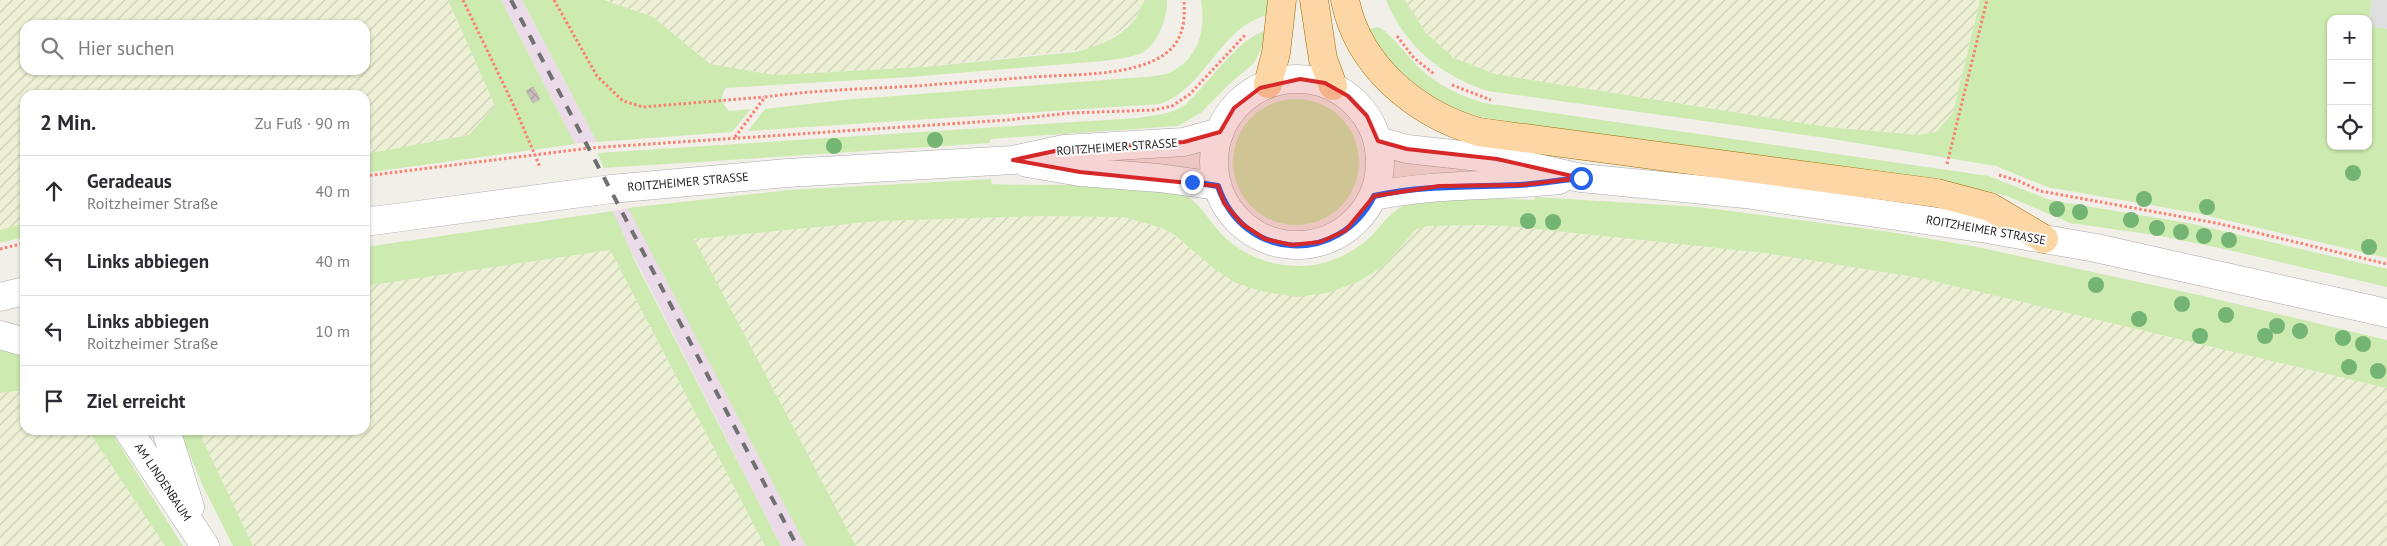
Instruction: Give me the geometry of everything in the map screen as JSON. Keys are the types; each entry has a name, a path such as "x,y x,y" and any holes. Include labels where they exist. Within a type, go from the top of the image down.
{"main road":[{"path":"1268,84 1276,53 1282,0"},
{"path":"1314,0 1324,59 1333,86"},
{"path":"1345,0 1356,35 1367,55 1387,78 1413,101 1437,116 1460,126 1479,132 1937,193 1990,206 2044,239"}],"street":[{"path":"1300,79 1317,81 1333,86 1362,109 1372,124 1378,141 1381,169 1374,196 1365,212 1345,231 1320,242 1292,245 1266,239 1242,224 1224,203 1218,186 1214,160 1220,132 1228,116 1240,102 1268,84 1300,79"},
{"name":"ROITZHEIMER STRASSE","path":"370,221 638,187 787,173 1013,160 1064,149 1184,142 1220,132"},
{"name":"ROITZHEIMER STRASSE","path":"1378,141 1406,149 1497,159 1581,178 1745,194 1836,206 2044,239 2201,271 2387,313"},
{"name":"ROITZHEIMER STRASSE","path":"1013,160 1080,172 1159,178 1218,186"},
{"name":"ROITZHEIMER STRASSE","path":"1374,196 1404,189 1521,184 1581,178"},
{"path":"0,298 20,292"},
{"path":"0,335 20,341"},
{"name":"AM LINDENBAUM","path":"131,435 202,540"},
{"name":"AM LINDENBAUM","path":"168,435 202,540"}],"path":[{"path":"463,0 514,106 534,154"},
{"path":"554,0 596,76 623,100 643,107 765,97 807,91 916,86 1111,71 1145,64 1166,54 1179,40 1185,23 1184,0"},
{"path":"1947,165 1987,0"},
{"path":"1393,32 1414,58 1435,75"},
{"path":"1451,84 1491,100 1501,102"},
{"path":"735,138 765,97"},
{"path":"370,175 534,154 735,138 1007,120 1070,113 1154,110 1178,102"},
{"path":"1939,164 1956,166"},
{"path":"1997,174 2018,180 2040,192 2216,223 2387,264"},
{"path":"0,249 20,244"}],"highlighted area":[{"path":"1300,79 1325,83 1348,96 1367,116 1378,141 1407,149 1497,159 1581,178 1521,185 1440,186 1374,196 1345,231 1320,242 1292,245 1265,239 1242,224 1224,203 1218,186 1080,172 1013,160 1064,149 1184,142 1220,132 1234,108 1260,88"}],"shaded area":[{"path":"501,0 522,0 597,142 575,144"},
{"path":"2372,0 2387,0 2387,29 2372,27 2372,15 2370,15"},
{"path":"628,208 806,546 781,546 618,225 613,211"}],"green space":[{"path":"0,0 448,0 495,106 469,135 370,153 370,90 20,90 20,224 0,230"},
{"path":"448,0 501,0 575,144 370,172 370,153 469,135 495,106"},
{"path":"522,0 604,0 653,17 710,64 775,75 924,67 1075,52 1099,44 1122,32 1134,21 1145,0 1167,0 1167,7 1161,30 1153,44 1142,53 1133,56 1103,61 910,77 726,88 722,100 729,111 751,109 732,132 597,142"},
{"path":"604,0 1145,0 1134,21 1096,48 924,67 775,75 710,64 653,17"},
{"path":"1201,0 1273,0 1272,14 1254,20 1240,30 1190,84 1176,96 1160,104 748,131 765,109 842,100 1150,77 1169,73 1179,67 1194,52 1201,33"},
{"path":"1386,0 1405,0 1426,33 1454,58 1495,74 1827,127 1918,135 1936,132 1953,113 1980,0 2372,0 2370,15 2327,15 2327,150 2372,150 2372,27 2387,29 2387,258 2196,213 2047,187 1996,166 1826,138 1488,91 1471,85 1440,68 1426,57 1403,32"},
{"path":"1405,0 1980,0 1953,113 1936,132 1918,135 1827,127 1495,74 1454,58 1426,33"},
{"path":"1378,27 1383,29 1432,78 1453,91 1484,103 1989,176 2050,200 2188,223 2387,269 2387,287 2220,248 2155,235 2070,223 2007,196 1988,191 1485,118 1449,105 1418,86 1404,74 1379,45 1369,29"},
{"path":"1266,31 1261,49 1254,63 1228,85 1202,112 1178,126 990,139 990,143 604,168 597,153 1137,118 1156,115 1175,110 1186,104 1235,51 1245,42"},
{"path":"1296,99 1320,104 1341,117 1354,138 1359,162 1354,186 1341,207 1320,220 1296,225 1272,220 1251,207 1238,186 1233,162 1238,138 1251,117 1272,104"},
{"path":"991,179 992,184 1114,186 1181,194 1197,204 1221,234 1240,249 1262,260 1298,266 1319,264 1350,252 1368,239 1399,208 1430,199 1486,198 1534,200 1535,197 1699,207 1891,232 1977,247 2199,295 2387,340 2387,388 1920,278 1765,253 1517,227 1485,225 1428,226 1415,230 1385,265 1358,282 1327,293 1296,297 1260,291 1234,282 1211,266 1176,236 1162,228 1123,217 1041,216 879,221 694,239 856,546 806,546 628,208 789,190"},
{"path":"613,211 637,265 781,546 765,546 610,250 370,285 370,246"},
{"path":"1041,216 1123,217 1162,228 1191,247 1327,293 1358,282 1385,265 1415,230 1428,226 1485,225 1517,227 1765,253 1920,278 2387,388 2387,546 856,546 694,239 879,221"},
{"path":"20,224 20,238 0,243 0,230"},
{"path":"610,250 765,546 253,546 200,435 370,435 370,285"},
{"path":"0,350 20,355 20,391 0,393"},
{"path":"20,391 20,435 91,435 165,546 0,546 0,393"},
{"path":"91,435 113,435 183,546 165,546"},
{"path":"181,435 200,435 253,546 233,546 203,486"}],"building":[{"path":"533,87 540,99 533,103 526,91"}],"railway":[{"path":"511,0 797,546"}],"route":[{"path":"1192,182 1218,186 1224,203 1230,211 1242,224 1257,235 1283,244 1302,246 1329,240 1345,231 1365,212 1374,196 1404,189 1521,184 1581,178"}]}
